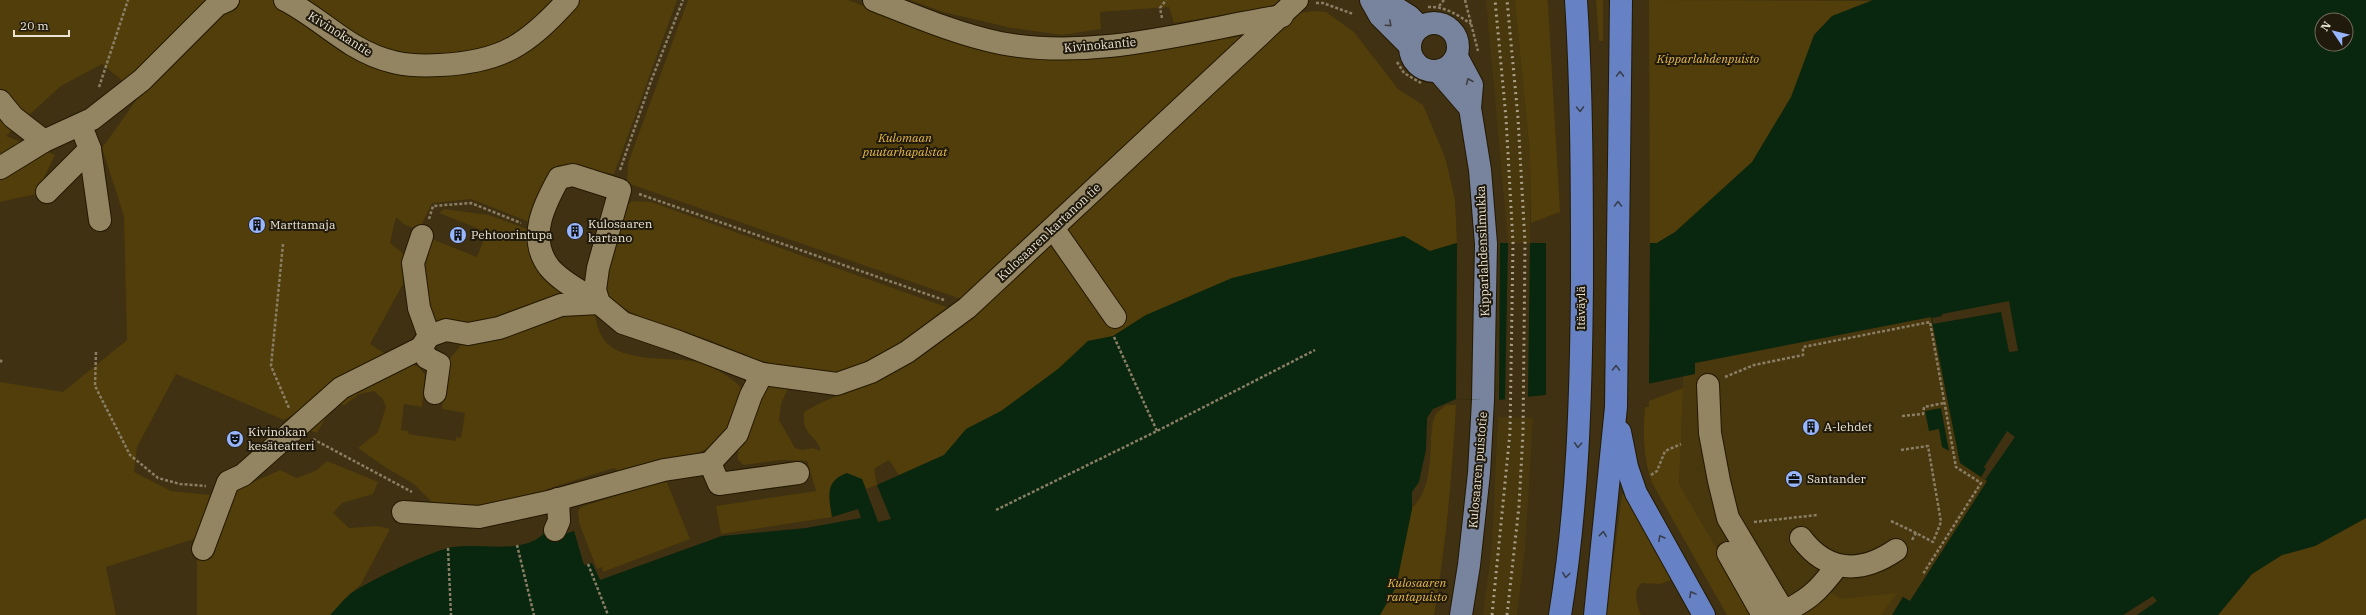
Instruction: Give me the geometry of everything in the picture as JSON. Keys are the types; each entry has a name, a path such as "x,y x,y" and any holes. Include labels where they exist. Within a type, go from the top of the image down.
{"highway":[{"path":"1568,0 1580,56"},
{"name":"Itäväylä","path":"1560,615 1575,502 1580,406 1582,243 1580,56 1576,0"},
{"path":"1595,615 1616,407 1621,0"},
{"path":"1616,407 1627,467 1636,493 1704,615"}],"main road":[{"path":"1371,0 1402,52 1411,57 1418,66 1427,71 1432,79 1470,108"},
{"path":"1383,0 1409,16 1420,27"},
{"path":"1402,52 1420,27 1430,23 1440,24 1450,28 1456,36 1459,47 1457,57 1449,66 1432,79"},
{"name":"Kipparlahdensilmukka","path":"1457,57 1472,85 1470,108 1480,170 1486,244 1486,323"},
{"name":"Kulosaaren puistotie","path":"1461,615 1475,517 1483,400 1486,323"}],"street":[{"path":"0,168 52,138 81,126 142,80 194,26 217,5 228,0"},
{"name":"Kivinokantie","path":"285,0 354,45 388,62 412,67 484,61 506,52 544,26 568,0"},
{"name":"Kivinokantie","path":"874,0 975,37 1026,46 1068,49 1160,39 1290,7"},
{"name":"Kulosaaren kartanon tie","path":"538,230 540,247 549,267 565,281 599,303 623,323 705,351 762,374 837,384 871,372 907,352 967,308 1290,7"},
{"path":"0,101 13,117 52,138"},
{"path":"81,126 90,149 100,220"},
{"path":"47,192 90,149"},
{"path":"203,549 228,482 243,475 341,388 446,330 468,334 499,328 561,305 599,303 595,290 598,268 620,190 573,175 559,178 545,204 538,230"},
{"path":"1053,228 1114,326"},
{"path":"422,236 413,263 427,358 439,364"},
{"path":"436,393 439,364 449,346 468,334"},
{"path":"403,512 479,517 558,499 664,470 710,463 737,434 751,395 762,374"},
{"path":"1708,385 1710,433 1728,518 1775,614"},
{"path":"710,463 719,484 798,473"},
{"path":"555,530 559,520 558,499"},
{"path":"1801,538 1819,556 1838,566 1856,567 1885,557 1896,550"},
{"path":"1728,553 1775,614"},
{"path":"1775,614 1818,591 1838,566"}],"path":[{"path":"96,93 128,0"},
{"path":"683,0 620,166 620,190 634,192 967,308"},
{"path":"1444,0 1439,6 1455,13 1471,24"},
{"path":"1466,0 1476,44"},
{"path":"1290,7 1323,4 1353,14"},
{"path":"1402,52 1404,73 1432,79"},
{"path":"422,236 434,206 471,203 538,230"},
{"path":"282,244 271,366 294,429 408,488 414,494"},
{"path":"1708,385 1754,365 1803,355 1803,347 1930,322 1956,467 1981,483 1923,574"},
{"path":"1114,326 1157,431"},
{"path":"996,510 1157,431 1315,350"},
{"path":"96,352 95,386 130,455 158,478 172,482 214,487 228,482"},
{"path":"1902,416 1923,414 1924,407 1944,402"},
{"path":"1646,479 1657,471 1665,451 1681,444"},
{"path":"1891,521 1933,542 1941,522 1928,446 1901,450"},
{"path":"1732,524 1817,515"},
{"path":"1896,550 1903,550 1916,533"},
{"path":"516,545 534,615"},
{"path":"448,548 451,615"},
{"path":"588,564 608,615"}],"shaded area":[{"path":"1486,0 1515,0 1530,155 1530,243 1508,243"},
{"path":"1873,0 2366,0 2366,518 2315,546 2282,555 2252,574 2218,615 1892,615 1903,597 1910,601 1987,481 1960,463 1931,317 1695,363 1695,374 1652,383 1499,400 1456,399 1433,409 1427,418 1426,450 1419,482 1412,492 1412,509 1396,587 1380,615 330,615 349,595 368,583 412,562 448,548 460,546 514,546 526,544 537,539 546,531 564,534 574,531 584,565 592,563 600,580 722,536 806,528 861,518 858,509 832,517 829,496 831,485 840,476 847,473 862,479 878,522 891,519 877,485 944,455 966,429 1001,411 1058,369 1088,341 1113,336 1146,315 1232,278 1404,236 1430,251 1457,243 1657,243 1675,232 1752,162 1791,97 1814,35 1832,16"},
{"path":"1932,317 1960,463 1987,481 1910,601 1902,597 1892,615 1750,615 1752,607 1679,484 1683,376 1695,373 1695,363"},
{"path":"1941,408 1949,451 1942,447 1939,429 1929,431 1925,411"},
{"path":"1498,417 1533,418 1525,550 1517,615 1483,615 1492,544"}],"green space":[{"path":"0,0 677,0 614,174 558,165 538,203 532,223 471,199 432,203 419,230 405,225 396,217 390,243 405,255 403,284 370,344 390,357 284,420 176,374 137,447 134,472 171,491 211,495 247,485 280,470 297,478 317,470 327,461 378,482 373,494 342,503 333,513 349,528 377,526 390,529 361,584 349,595 348,615 197,615 197,538 106,567 116,615 0,615 0,382 63,392 127,340 124,216 102,148 140,95 102,64 61,86 6,136 55,155 36,194 0,202"},
{"name":"Kulomaan puutarhapalstat","path":"688,0 848,0 979,49 1022,57 1169,44 1264,27 969,297 961,299 627,183 628,163"},
{"path":"910,0 1285,0 1280,5 1174,23 1169,7 1100,12 1101,29 1062,35 1012,28 943,12"},
{"path":"1515,0 1547,0 1548,4 1560,212 1531,223 1530,155"},
{"path":"1596,0 1603,0 1603,41 1599,41"},
{"name":"Kipparlahdenpuisto","path":"1649,0 1873,1 1868,81 1675,232 1657,243 1650,243"},
{"path":"1313,11 1326,12 1354,32 1398,89 1423,105 1445,157 1455,199 1457,243 1430,251 1146,315 1113,336 1088,341 976,456 954,444 944,455 899,475 889,460 874,469 877,485 866,489 862,479 830,505 832,517 721,534 716,506 816,491 807,461 781,460 744,465 738,460 738,445 763,383 789,386 781,404 779,420 795,448 802,450 812,448 821,451 819,445 807,430 804,420 804,412 818,404 860,386 1284,22 1300,13"},
{"path":"632,201 651,202 952,309 918,338 847,374 803,372 756,359 709,340 639,316 607,300 603,278 625,211"},
{"path":"444,209 489,215 530,230 570,290 545,307 525,314 449,326 434,321 422,301 422,267 429,238 477,257 487,232 439,213"},
{"path":"566,312 593,312 601,335 609,345 620,351 647,358 701,363 730,378 744,391 730,429 722,439 710,447 681,459 621,473 614,468 553,487 510,504 477,510 435,505 414,484 385,467 358,448 378,432 386,407 382,398 374,391 359,394 345,405 334,403 317,433 305,429 327,405 410,363 419,367 425,375 422,407 404,404 401,430 408,431 408,434 456,441 456,437 461,438 465,413 442,409 448,361 461,345 469,340"},
{"path":"1683,388 1679,484 1752,608 1750,615 1727,615 1652,483 1649,473 1644,445 1645,407 1649,407 1649,401"},
{"name":"Kulosaaren rantapuisto","path":"1446,405 1456,405 1453,458 1442,563 1434,615 1347,615 1426,450 1419,482 1412,492 1412,508 1418,501 1426,485 1434,419 1437,413"},
{"path":"666,480 690,539 603,572 602,567 597,569 579,523 578,511 581,507"},
{"path":"1627,491 1671,580 1660,584 1642,583 1639,586 1636,598 1641,615 1606,615 1622,495"},
{"path":"2366,518 2366,615 2218,615 2252,574 2282,555 2315,546"},
{"path":"1828,591 1841,599 1897,593 1881,615 1801,615"}],"pier":[{"path":"1457,243 1500,243 1499,400 1456,399"},
{"path":"1508,243 1530,243 1528,399 1505,401"},
{"path":"1546,243 1650,243 1649,386 1546,397"},
{"path":"2009,301 2018,351 2009,352 2001,312 1933,324 1932,318 1942,316 1942,314"},
{"path":"2007,431 2015,437 1985,480 1981,477 1986,469 1984,467"},
{"path":"2153,596 2157,601 2137,615 2123,615"}],"railway":[{"path":"1492,615 1510,432 1513,243 1506,118 1495,0"},
{"path":"1507,0 1518,118 1525,243 1523,433 1519,506 1507,615"}],"place":[{"name":"Marttamaja","path":"257,225"},
{"name":"Kulosaaren kartano","path":"575,231"},
{"name":"Pehtoorintupa","path":"458,235"},
{"name":"A-lehdet","path":"1811,427"},
{"name":"Kivinokan kesäteatteri","path":"235,439"},
{"name":"Santander","path":"1794,479"}]}
